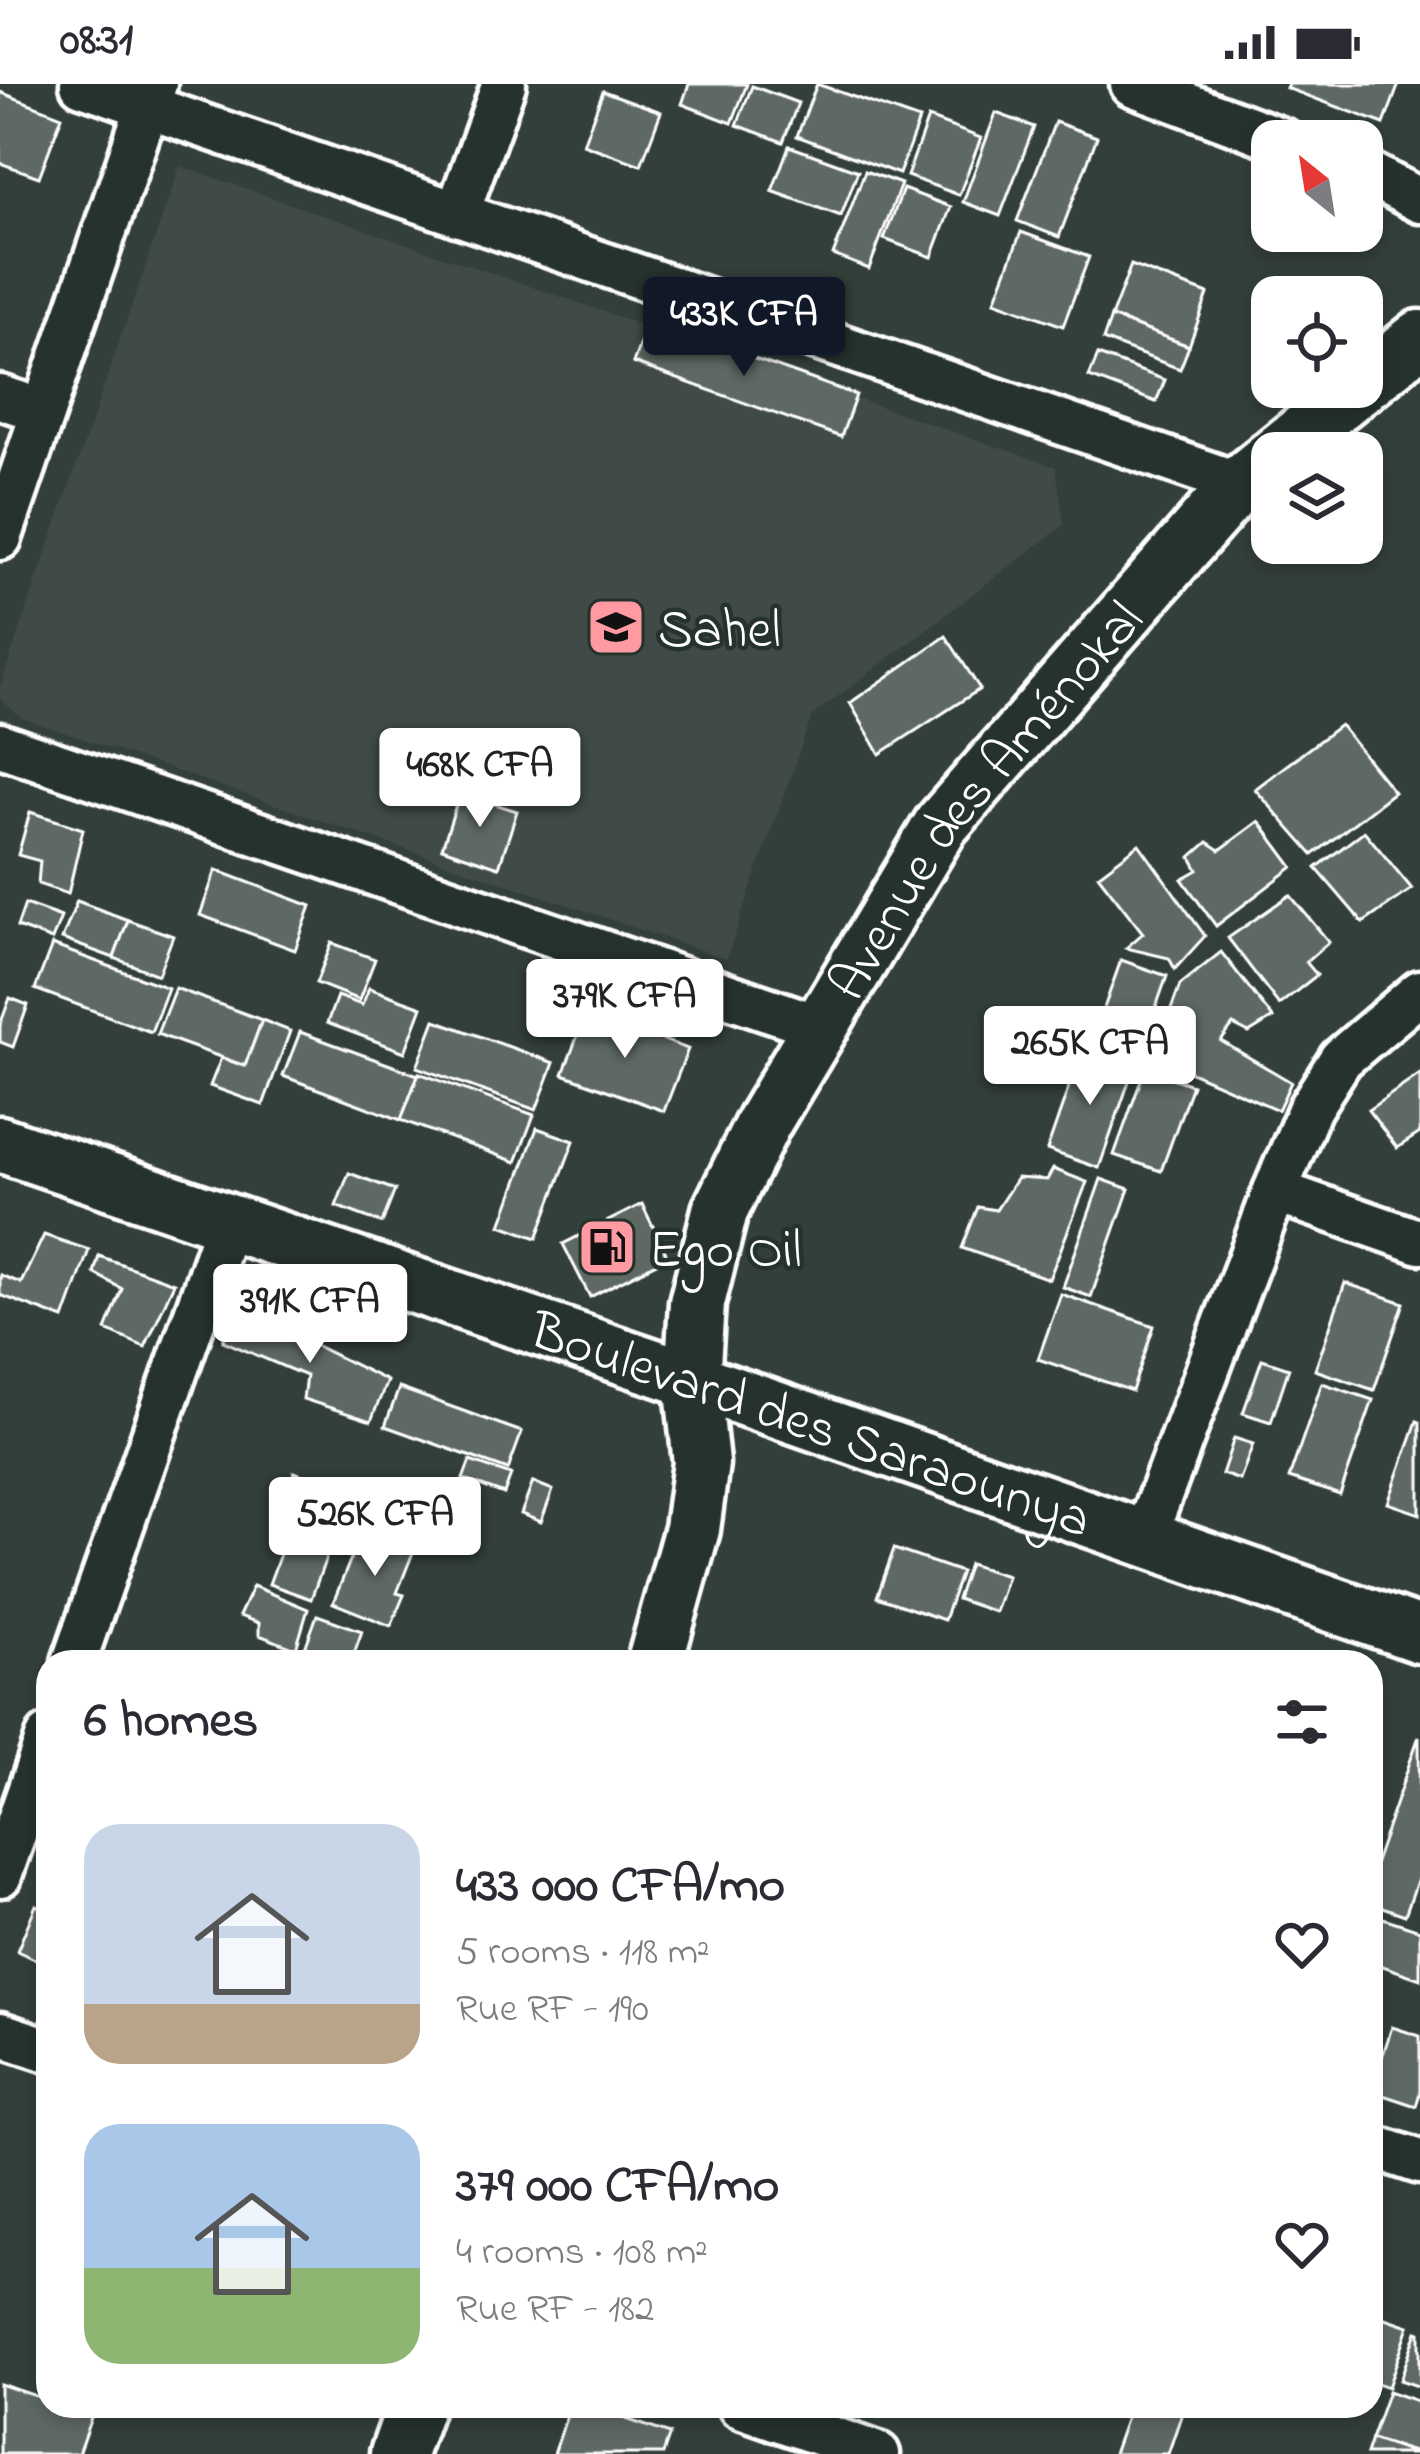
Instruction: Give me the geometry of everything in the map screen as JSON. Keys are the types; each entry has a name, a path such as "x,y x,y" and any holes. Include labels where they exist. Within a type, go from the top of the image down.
{"main road":[{"name":"Avenue des Aménokal","path":"1383,368 1420,338"},
{"name":"Avenue des Aménokal","path":"1304,432 1333,408"},
{"name":"Avenue des Aménokal","path":"658,1650 692,1529 701,1463 692,1380 697,1303 720,1210 763,1123 940,826 1251,478"},
{"name":"Boulevard des Saraounya","path":"0,1144 1420,1635"},
{"path":"398,2454 411,2418"}],"street":[{"path":"82,84 151,95 457,214 1251,461"},
{"path":"457,214 503,84"},
{"path":"1132,84 1251,129"},
{"path":"0,538 151,95"},
{"path":"1383,181 1420,201"},
{"path":"0,397 44,411"},
{"path":"0,745 820,1027"},
{"path":"1144,1539 1310,1108 1341,1059 1420,992"},
{"path":"1275,1191 1420,1242"},
{"path":"78,1650 228,1222"},
{"path":"0,1875 36,1772"},
{"path":"0,2034 36,2046"},
{"path":"1383,2150 1420,2162"},
{"path":"774,2418 878,2454"}],"shaded area":[{"path":"180,166 1056,467 1064,525 812,716 726,959 22,718 0,699 0,687"}],"building":[{"path":"689,84 747,84 732,123 682,104"},
{"path":"817,84 919,120 899,174 797,136"},
{"path":"1288,84 1399,84 1384,124 1286,88"},
{"path":"752,86 798,103 783,142 737,125"},
{"path":"603,91 661,112 641,165 583,144"},
{"path":"0,92 62,116 39,177 0,163"},
{"path":"996,113 1034,127 1000,216 963,202"},
{"path":"928,118 981,138 959,195 907,176"},
{"path":"1055,122 1097,137 1059,237 1017,221"},
{"path":"789,146 858,171 841,216 772,191"},
{"path":"865,171 901,184 869,269 833,255"},
{"path":"903,189 951,207 932,257 884,239"},
{"path":"1021,232 1089,257 1063,326 995,301"},
{"path":"1131,265 1208,294 1189,346 1111,317"},
{"path":"1111,317 1189,346 1180,369 1103,340"},
{"path":"648,321 856,395 841,437 633,363"},
{"path":"1098,355 1165,380 1156,402 1089,377"},
{"path":"946,636 980,689 880,754 850,703"},
{"path":"1340,725 1394,792 1313,855 1255,789"},
{"path":"460,793 517,811 499,867 442,848"},
{"path":"30,812 83,829 68,894 38,884 40,861 18,855"},
{"path":"1259,821 1293,867 1216,926 1182,879 1198,870 1191,857 1208,842 1220,850"},
{"path":"1364,831 1412,889 1363,923 1316,868"},
{"path":"1139,844 1205,936 1175,969 1169,958 1126,948 1143,933 1098,875"},
{"path":"216,870 311,906 295,950 200,915"},
{"path":"1290,895 1329,942 1306,962 1317,975 1279,1005 1228,938"},
{"path":"77,901 128,920 114,958 62,939"},
{"path":"25,904 61,917 52,940 17,927"},
{"path":"128,920 173,936 158,975 114,958"},
{"path":"332,943 375,959 359,1000 316,983"},
{"path":"52,945 168,988 151,1032 35,989"},
{"path":"1221,952 1273,1018 1249,1033 1233,1025 1221,1041 1291,1082 1278,1110 1154,1056 1180,985"},
{"path":"1121,960 1167,976 1137,1061 1091,1045"},
{"path":"175,988 262,1020 245,1066 157,1034"},
{"path":"369,988 422,1007 405,1052 327,1023 337,996 362,1005"},
{"path":"10,998 28,1005 13,1047 0,1042 0,1025"},
{"path":"587,1011 688,1049 664,1111 563,1074"},
{"path":"262,1020 290,1031 263,1105 210,1086 221,1058 245,1066"},
{"path":"435,1020 554,1063 536,1110 417,1067"},
{"path":"300,1032 418,1075 401,1120 283,1076"},
{"path":"1082,1049 1134,1067 1099,1168 1047,1150"},
{"path":"1145,1069 1192,1085 1161,1171 1114,1155"},
{"path":"419,1073 534,1115 516,1162 401,1120"},
{"path":"1420,1074 1420,1133 1397,1148 1368,1110"},
{"path":"537,1128 574,1141 537,1238 501,1225"},
{"path":"1053,1169 1087,1182 1049,1279 962,1248 978,1207 996,1210 1017,1178 1047,1180"},
{"path":"349,1173 395,1190 382,1223 336,1206"},
{"path":"1101,1179 1129,1189 1091,1297 1063,1287"},
{"path":"642,1204 668,1257 590,1297 563,1244"},
{"path":"44,1235 89,1250 64,1319 0,1295 0,1275 21,1283"},
{"path":"99,1256 174,1283 145,1347 106,1330 122,1289 94,1273"},
{"path":"1345,1283 1404,1303 1374,1390 1315,1370"},
{"path":"1061,1294 1154,1326 1132,1391 1038,1359"},
{"path":"238,1307 387,1381 371,1421 303,1399 306,1376 223,1341"},
{"path":"1262,1359 1289,1368 1271,1422 1243,1413"},
{"path":"1322,1383 1373,1400 1340,1495 1289,1478"},
{"path":"399,1388 522,1432 508,1470 385,1426"},
{"path":"1420,1422 1420,1514 1388,1503"},
{"path":"1234,1438 1253,1444 1240,1480 1222,1474"},
{"path":"470,1461 511,1475 504,1494 463,1479"},
{"path":"294,1472 350,1492 311,1599 269,1584 302,1494 290,1487"},
{"path":"533,1482 553,1490 541,1522 521,1514"},
{"path":"362,1531 414,1550 397,1593 404,1595 391,1626 333,1603"},
{"path":"894,1549 961,1572 944,1620 877,1597"},
{"path":"969,1564 1007,1576 995,1612 957,1599"},
{"path":"253,1586 308,1609 296,1649 259,1635 259,1623 239,1616"},
{"path":"317,1615 362,1631 355,1650 304,1650"},
{"path":"1419,1736 1420,1873 1405,1915 1383,1907 1383,1840"},
{"path":"36,1905 36,1960 17,1951"},
{"path":"1383,1918 1420,1930 1420,1979 1383,1966"},
{"path":"1392,2027 1420,2036 1416,2106 1383,2095 1383,2054"},
{"path":"1383,2317 1409,2326 1388,2387 1383,2385"},
{"path":"1420,2332 1420,2387 1400,2380"},
{"path":"0,2384 36,2396 36,2418 91,2418 78,2454 0,2454"},
{"path":"1388,2391 1420,2402 1420,2454 1371,2439 1378,2418 1383,2418"},
{"path":"566,2418 623,2418 670,2434 663,2454 554,2454"},
{"path":"1126,2418 1180,2418 1168,2454 1113,2454"},
{"path":"1371,2439 1415,2454 1366,2454"}],"place":[{"name":"Sahel","path":"616,627"},
{"name":"Ego Oil","path":"607,1247"}]}
